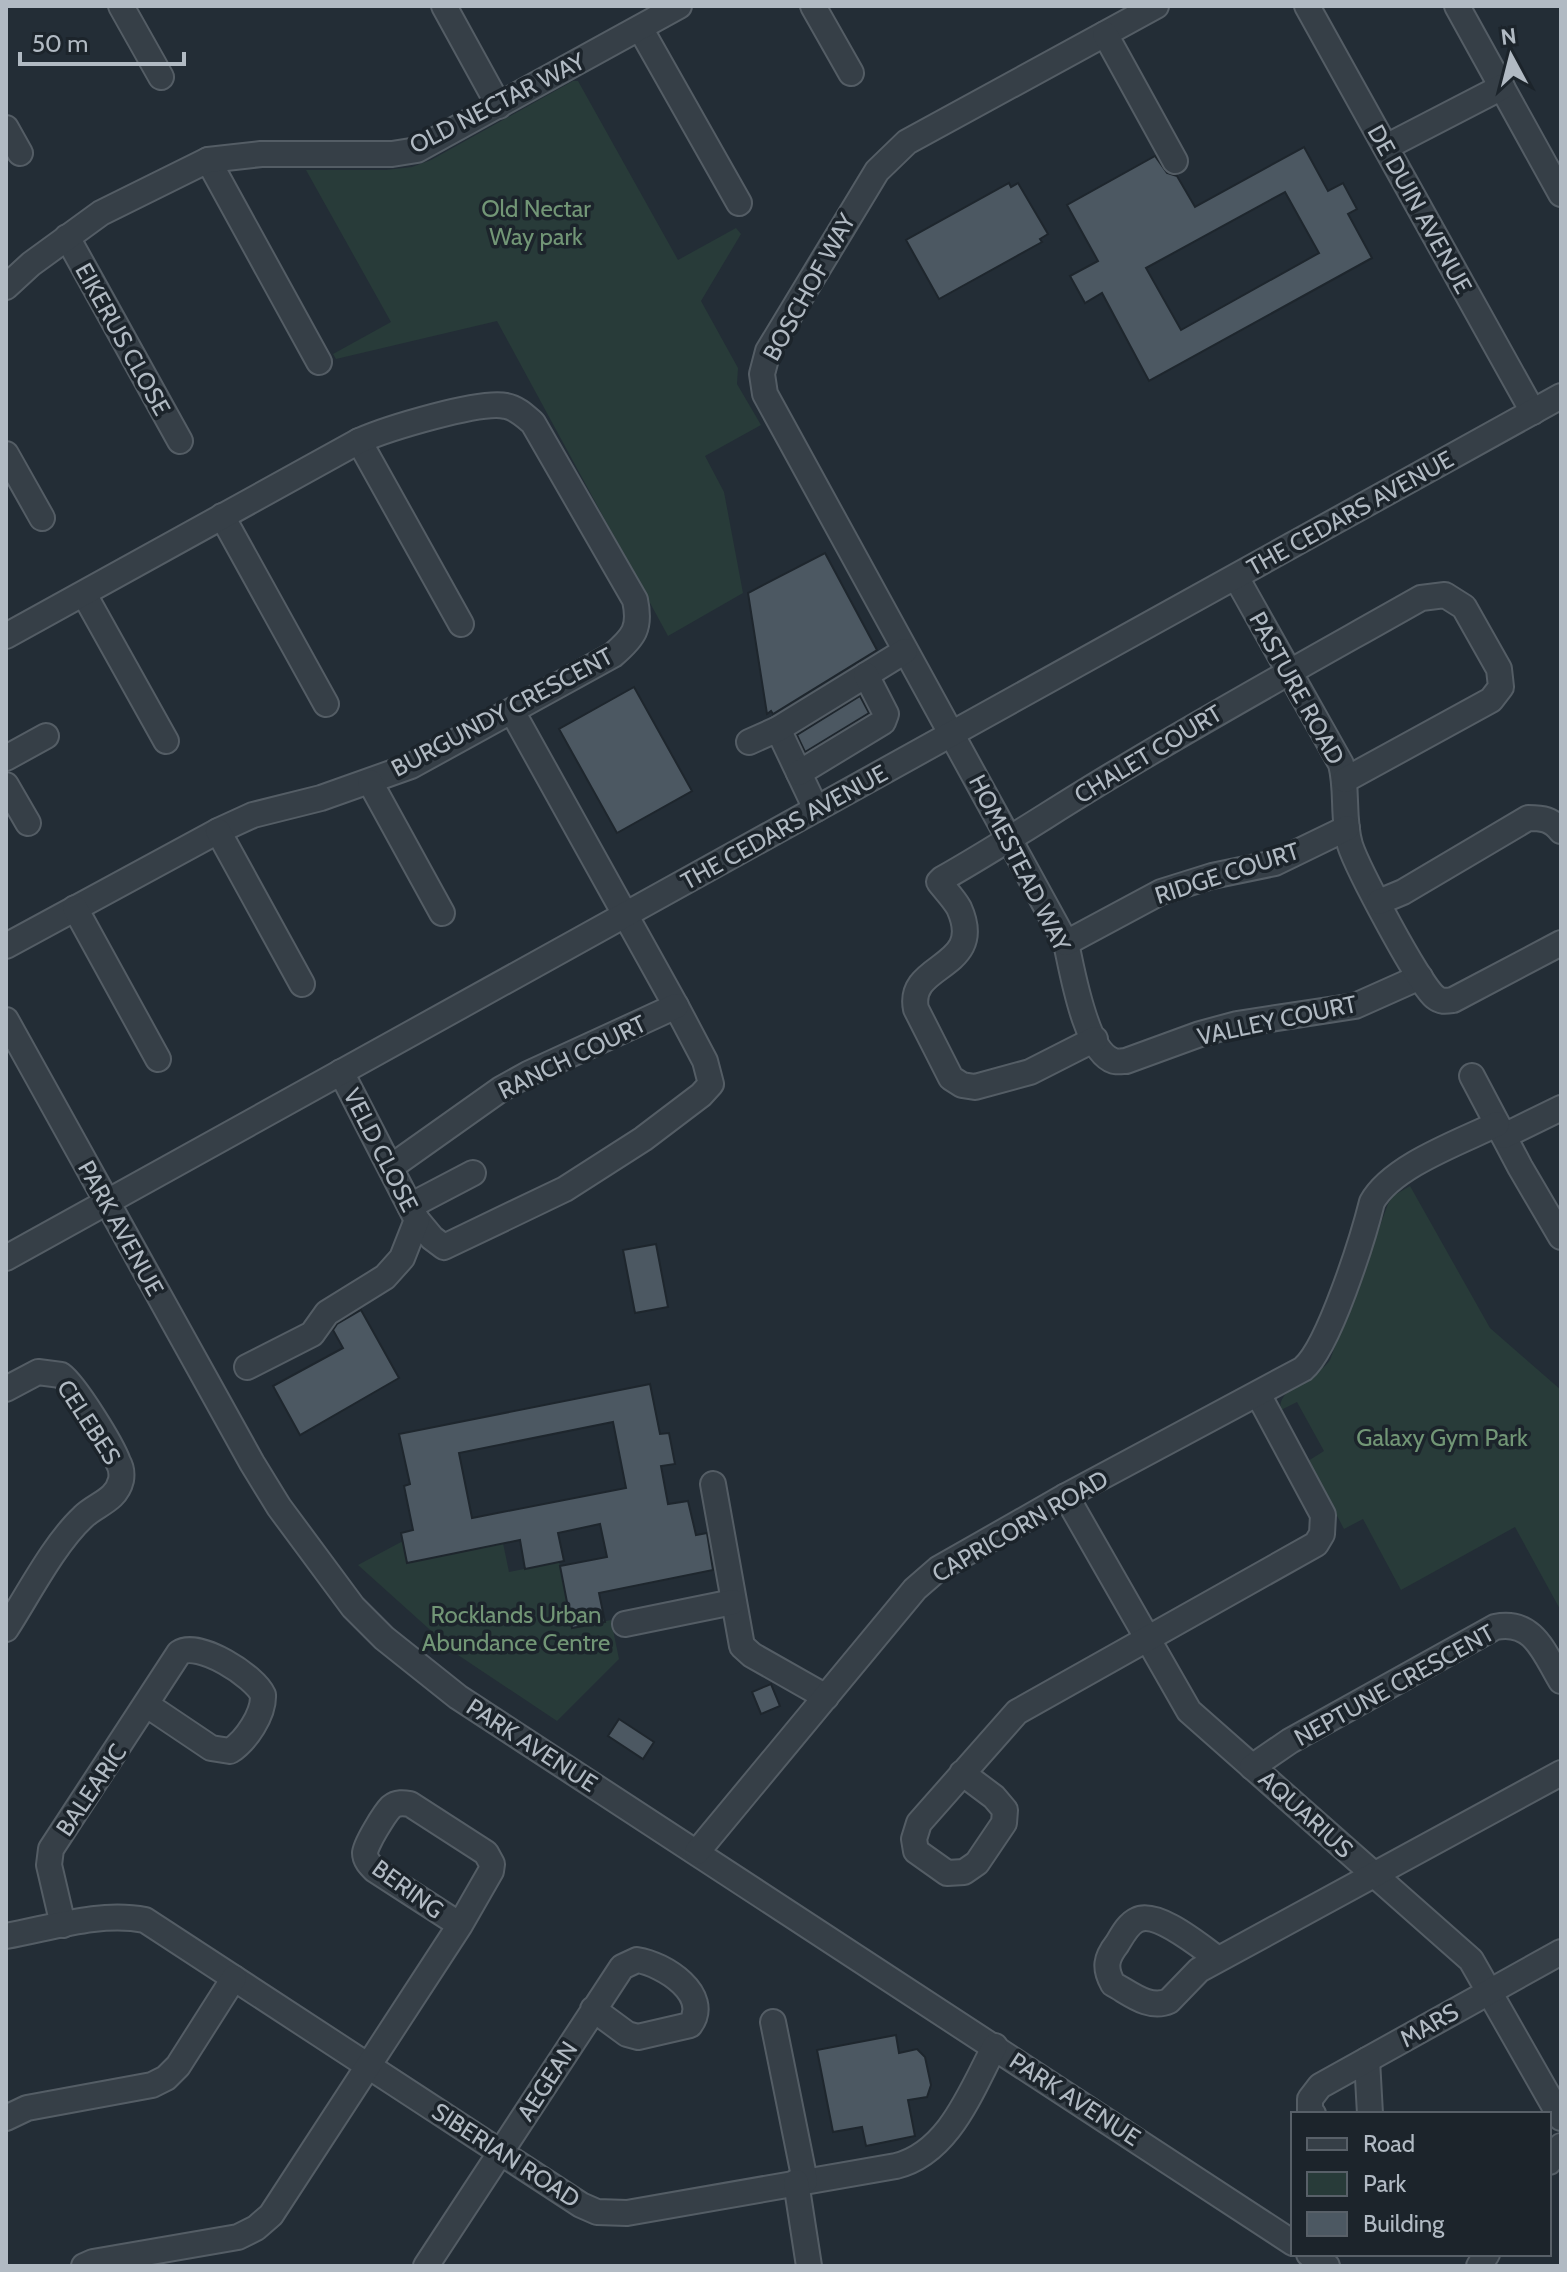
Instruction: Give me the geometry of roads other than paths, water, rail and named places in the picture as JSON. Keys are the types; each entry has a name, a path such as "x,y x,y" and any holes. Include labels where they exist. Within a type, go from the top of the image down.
{"street":[{"path":"121,6 161,77"},
{"path":"444,6 499,106"},
{"name":"OLD NECTAR WAY","path":"6,287 101,213 208,160 261,154 406,153 432,143 679,6"},
{"path":"813,6 851,73"},
{"name":"BOSCHOF WAY","path":"952,734 770,406 762,374 768,351 870,181 891,155 907,142 1156,6"},
{"name":"DE DUIN AVENUE","path":"1307,6 1533,412"},
{"path":"1457,6 1561,194"},
{"path":"640,28 739,203"},
{"path":"1105,34 1175,161"},
{"path":"1386,147 1502,87"},
{"path":"6,128 20,153"},
{"path":"208,160 319,362"},
{"name":"EIKERUS CLOSE","path":"67,237 180,441"},
{"name":"THE CEDARS AVENUE","path":"6,1258 1561,396"},
{"name":"BURGUNDY CRESCENT","path":"6,636 359,441 403,424 490,405 507,406 522,413 542,436 635,600 639,619 631,640 613,655 411,766 370,782 253,815 6,946"},
{"path":"359,441 461,624"},
{"path":"6,454 42,518"},
{"path":"222,516 326,704"},
{"name":"PASTURE ROAD","path":"1236,577 1341,764 1345,780 1347,828 1359,867 1420,977"},
{"path":"84,594 166,741"},
{"name":"CHALET COURT","path":"1095,1039 1030,1072 975,1087 962,1085 951,1078 913,997 917,986 952,959 964,940 964,921 940,881 1289,672 1421,598 1445,595 1464,607 1499,669 1501,687 1491,700 1345,780"},
{"path":"749,742 778,729 905,651"},
{"path":"799,773 883,722 886,716 866,675"},
{"path":"473,1173 414,1213 440,1246 448,1246 565,1189 633,1146 711,1084 705,1061 676,1006 512,711"},
{"path":"778,729 816,809"},
{"name":"HOMESTEAD WAY","path":"952,734 1066,943 1078,1000 1095,1039"},
{"path":"6,758 46,736"},
{"path":"860,736 881,773"},
{"path":"370,782 442,913"},
{"path":"6,785 28,823"},
{"path":"1379,902 1403,892 1528,818 1553,822 1561,831"},
{"name":"RIDGE COURT","path":"1066,943 1161,892 1212,876 1275,863 1347,828"},
{"path":"218,831 302,984"},
{"path":"75,908 158,1059"},
{"path":"1420,977 1434,997 1441,1001 1453,1000 1561,943"},
{"name":"VALLEY COURT","path":"1095,1039 1107,1057 1126,1061 1237,1024 1355,1006 1420,977"},
{"name":"RANCH COURT","path":"391,1167 501,1089 676,1006"},
{"name":"PARK AVENUE","path":"6,1020 259,1474 315,1558 353,1607 384,1638 458,1697 1291,2242"},
{"name":"VELD CLOSE","path":"247,1367 312,1334 323,1316 374,1285 402,1258 414,1213 341,1072"},
{"path":"1472,1076 1561,1237"},
{"name":"CAPRICORN ROAD","path":"697,1852 915,1589 938,1569 1313,1361 1328,1330 1372,1202 1378,1190 1391,1178 1408,1168 1561,1108"},
{"name":"CELEBES","path":"6,1389 38,1372 61,1375 84,1405 118,1460 121,1472 118,1489 111,1499 84,1516 66,1537 6,1629"},
{"path":"962,1773 1017,1712 1316,1544 1322,1534 1323,1515 1258,1394"},
{"path":"713,1484 742,1646 747,1652 826,1697"},
{"name":"AQUARIUS","path":"1066,1496 1189,1711 1471,1960 1561,2118"},
{"path":"625,1624 733,1602"},
{"name":"NEPTUNE CRESCENT","path":"1252,1767 1290,1741 1495,1627 1508,1624 1534,1636 1561,1681"},
{"name":"BALEARIC","path":"63,1925 49,1865 51,1849 179,1653 187,1649 204,1651 255,1682 263,1695 261,1711 238,1746 230,1751 211,1748 147,1705"},
{"path":"1218,1959 1561,1773"},
{"name":"BERING","path":"84,2266 238,2237 256,2228 271,2215 460,1925 488,1878 492,1864 490,1858 410,1804 399,1803 391,1807 368,1842 365,1850 367,1862 460,1925"},
{"name":"SIBERIAN ROAD","path":"6,1936 108,1917 145,1920 581,2205 609,2213 627,2213 896,2166 928,2153 947,2132 995,2046"},
{"name":"MARS","path":"1311,2112 1310,2099 1315,2089 1561,1952"},
{"path":"6,2118 27,2108 152,2085 166,2078 178,2066 234,1978"},
{"name":"AEGEAN","path":"426,2266 593,2009"},
{"path":"773,2022 800,2182 809,2266"},
{"path":"1367,2060 1370,2112"}],"park label":[{"name":"Old Nectar Way park","path":"536,222"},
{"name":"Galaxy Gym Park","path":"1442,1437"},
{"name":"Rocklands Urban Abundance Centre","path":"516,1628"}]}
